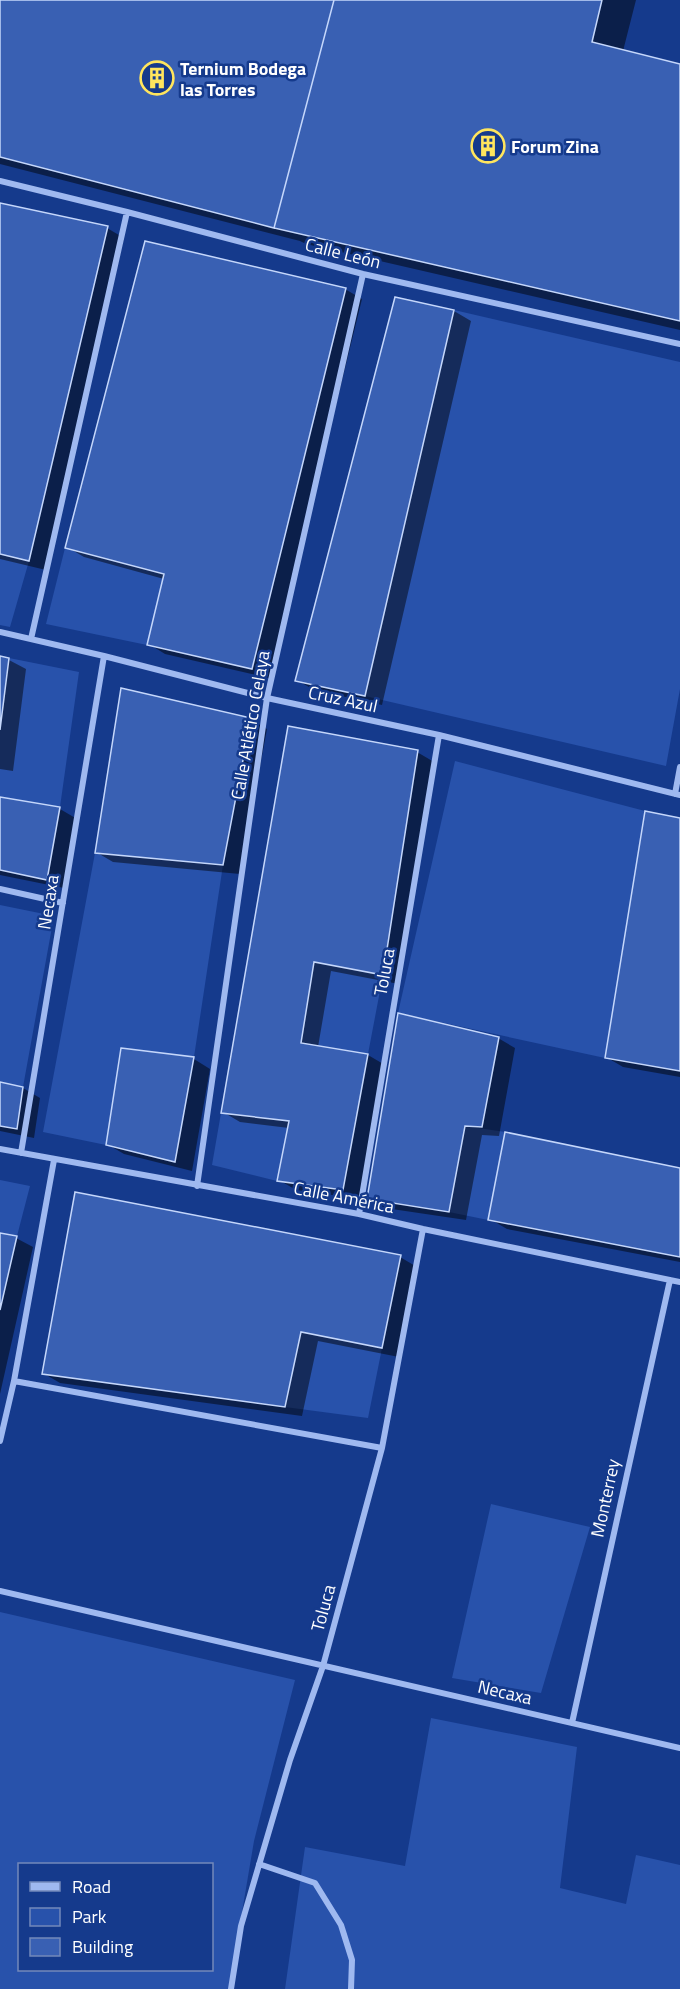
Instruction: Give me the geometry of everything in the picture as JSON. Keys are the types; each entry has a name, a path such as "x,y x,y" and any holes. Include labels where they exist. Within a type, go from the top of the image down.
{"street":[{"name":"Calle León","path":"0,182 127,212 363,274 680,344"},
{"path":"31,639 127,212"},
{"name":"Calle Atlético Celaya","path":"196,1186 267,698 363,274"},
{"name":"Cruz Azul","path":"0,632 267,698 439,735 677,795"},
{"name":"Necaxa","path":"21,1153 104,656"},
{"name":"Toluca","path":"359,1214 439,735"},
{"path":"677,795 680,767"},
{"path":"0,889 63,903"},
{"name":"Calle América","path":"0,1149 359,1214 680,1282"},
{"path":"0,1441 14,1381 54,1160"},
{"name":"Toluca","path":"231,1989 241,1926 290,1760 323,1666 382,1448 423,1229"},
{"name":"Monterrey","path":"572,1723 670,1280"},
{"path":"14,1381 382,1448"},
{"name":"Necaxa","path":"0,1591 680,1748"},
{"path":"259,1864 315,1883 341,1925 352,1960 351,1989"}],"green space":[{"path":"454,310 680,362 680,689 666,766 365,696"},
{"path":"65,548 164,574 147,645 46,624"},
{"path":"0,554 29,561 10,627 0,625"},
{"path":"9,658 79,672 60,807 0,797 0,730"},
{"path":"455,761 645,811 605,1058 398,1013"},
{"path":"95,853 223,865 194,1057 121,1048 106,1145 43,1132"},
{"path":"0,905 54,916 23,1087 0,1082"},
{"path":"314,962 383,975 368,1054 301,1043"},
{"path":"221,1113 289,1121 277,1181 212,1165"},
{"path":"465,1126 505,1132 488,1220 449,1212"},
{"path":"0,1180 30,1186 17,1236 0,1233"},
{"path":"301,1332 382,1348 368,1418 285,1407"},
{"path":"491,1504 590,1527 541,1693 452,1678"},
{"path":"0,1612 295,1680 254,1841 229,1989 0,1989"},
{"path":"431,1718 577,1747 560,1888 626,1904 636,1855 680,1865 680,1989 285,1989 305,1847 405,1866"}],"building":[{"name":"Ternium Bodega las Torres","path":"0,0 334,0 274,228 0,157"},
{"name":"Forum Zina","path":"334,0 602,0 592,42 680,64 680,321 274,228"},
{"path":"0,203 108,226 29,561 0,554"},
{"path":"145,241 346,288 252,669 147,645 164,574 65,548"},
{"path":"395,297 454,310 365,696 295,681"},
{"path":"0,656 9,658 0,730"},
{"path":"121,688 251,718 223,865 95,853"},
{"path":"288,726 418,750 383,975 314,962 301,1043 368,1054 343,1190 277,1181 289,1121 221,1113"},
{"path":"0,797 60,807 47,880 0,870"},
{"path":"645,811 680,818 680,1071 605,1058"},
{"path":"398,1013 499,1037 482,1127 465,1126 449,1212 367,1199"},
{"path":"121,1048 194,1057 175,1162 106,1145"},
{"path":"0,1082 23,1087 17,1129 0,1126"},
{"path":"505,1132 680,1168 680,1257 488,1220"},
{"path":"75,1192 401,1255 382,1348 301,1332 285,1407 42,1374"},
{"path":"0,1233 17,1236 0,1310"}],"place":[{"name":"Ternium Bodega las Torres","path":"157,78"},
{"name":"Forum Zina","path":"488,146"}]}
